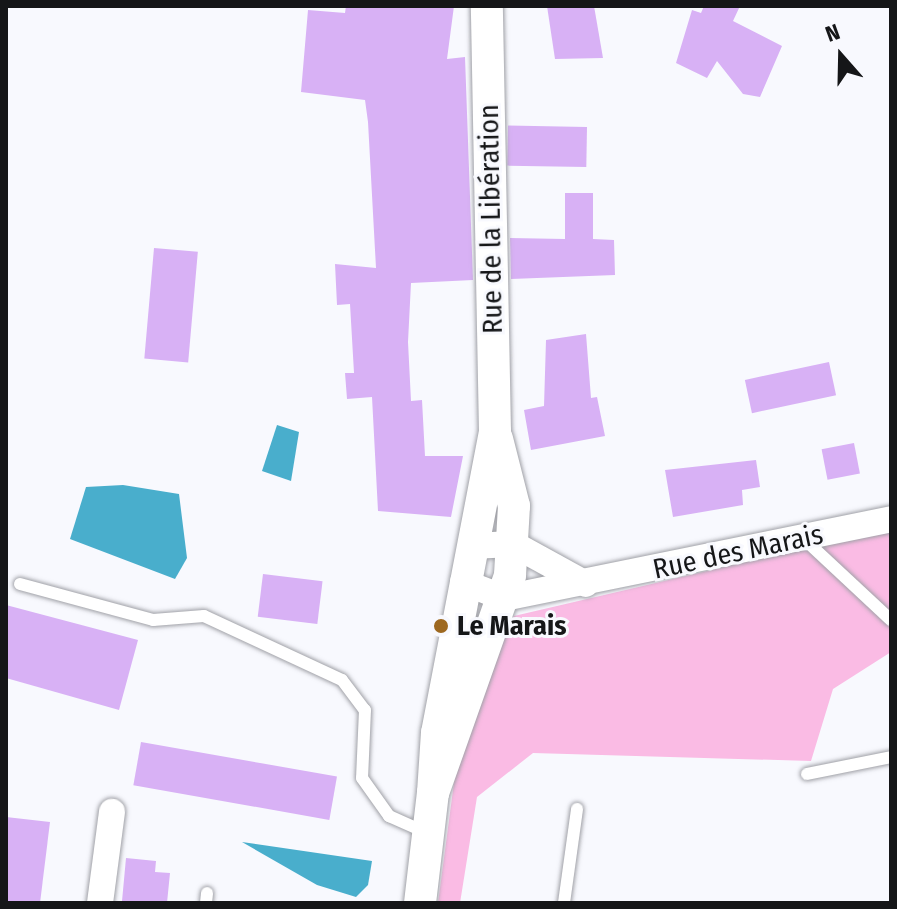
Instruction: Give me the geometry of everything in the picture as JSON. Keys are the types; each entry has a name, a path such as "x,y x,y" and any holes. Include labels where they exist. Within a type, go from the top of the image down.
{"street":[{"name":"Rue de la Libération","path":"420,903 425,832 463,582 495,432 487,6"},
{"name":"Rue de la Libération","path":"433,793 504,598 513,544 514,506 495,432"},
{"name":"Rue des Marais","path":"504,598 586,584 891,519"},
{"path":"471,546 513,544 586,584"},
{"path":"463,582 504,598"},
{"path":"100,903 112,812"}],"lane":[{"path":"804,539 891,620"},
{"path":"20,584 153,620 204,616 342,680 365,710 362,778 389,816 425,832"},
{"path":"807,774 891,757"},
{"path":"564,903 577,809"}],"shaded area":[{"path":"891,528 891,652 833,689 811,761 533,753 477,797 460,903 438,903 455,775 498,640 514,616"}],"water":[{"path":"277,425 299,432 291,481 262,471"},
{"path":"123,485 179,494 187,558 175,579 70,539 86,487"},
{"path":"242,842 372,861 368,885 356,897 317,885"}],"building":[{"path":"346,6 454,6 447,59 465,57 473,280 411,283 408,342 411,401 422,400 425,456 463,456 451,517 378,511 372,397 347,399 345,373 354,373 350,304 337,305 335,264 376,268 365,100 301,92 308,10 345,13"},
{"path":"547,6 594,6 603,58 555,59"},
{"path":"704,6 740,6 733,21 782,46 760,97 743,94 717,61 707,78 676,63 692,10 701,13"},
{"path":"508,126 587,127 586,167 507,166"},
{"path":"565,193 593,193 593,239 614,240 615,275 511,279 510,238 565,239"},
{"path":"154,248 198,252 188,362 144,359"},
{"path":"586,334 591,398 597,397 605,436 531,450 524,410 544,406 546,340"},
{"path":"829,362 836,395 752,413 745,380"},
{"path":"854,443 860,473 828,480 822,449"},
{"path":"756,460 760,487 742,490 743,505 673,517 665,470"},
{"path":"263,574 323,581 317,624 258,617"},
{"path":"6,605 138,640 119,710 6,678"},
{"path":"141,742 337,777 329,820 133,785"},
{"path":"6,817 50,822 40,903 6,903"},
{"path":"126,858 156,861 155,872 170,873 167,903 122,901"}],"place":[{"name":"Le Marais","path":"441,626"}]}
